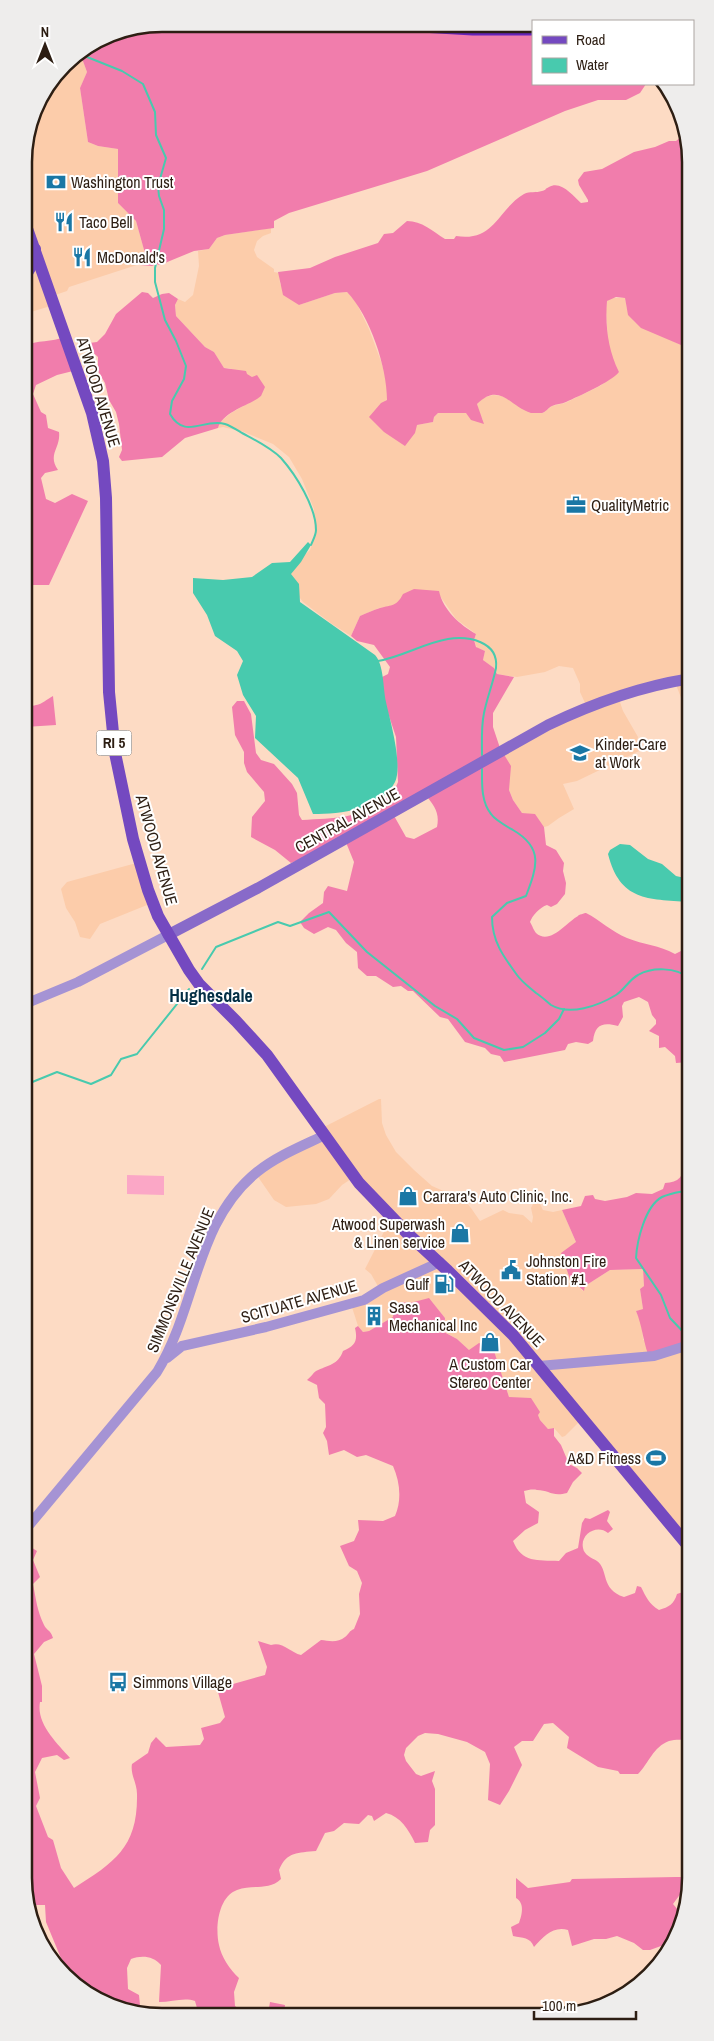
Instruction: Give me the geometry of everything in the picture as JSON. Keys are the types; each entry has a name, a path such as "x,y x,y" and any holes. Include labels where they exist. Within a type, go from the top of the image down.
{"main road":[{"name":"ATWOOD AVENUE","path":"33,244 90,408 103,461 106,498 109,692 115,753 142,871 154,906 168,935 199,984 267,1055 298,1095 359,1183 391,1217 440,1262 513,1335 681,1535"},
{"path":"33,257 35,249"},
{"name":"CENTRAL AVENUE","path":"168,935 258,888 547,726 585,707 621,694 682,679"}],"street":[{"name":"CENTRAL AVENUE","path":"33,1001 78,982 168,935"},
{"name":"SIMMONSVILLE AVENUE","path":"33,1521 139,1395 165,1360 179,1326 211,1233 229,1201 246,1181 264,1167 325,1136"},
{"name":"SCITUATE AVENUE","path":"165,1360 182,1346 266,1328 364,1300 383,1288 440,1262"},
{"path":"540,1366 654,1356 681,1347"}],"shaded area":[{"path":"154,33 532,33 532,85 645,85 640,93 626,100 598,100 565,111 427,171 289,213 274,221 274,228 225,235 217,238 209,249 194,251 160,265 152,266 140,265 146,262 146,257 136,221 118,203 118,149 98,146 88,142 80,88 87,72 83,60 90,54 113,42 137,35"},
{"path":"83,60 87,72 80,88 88,142 98,146 118,149 118,203 136,221 146,262 69,287 67,291 52,296 54,305 33,311 34,145 42,113 50,97 59,83"},
{"path":"679,138 682,162 682,345 641,328 628,315 625,298 616,297 607,301 606,320 608,338 619,372 594,388 564,403 552,406 542,413 531,413 499,395 492,395 477,404 484,424 471,420 466,413 438,413 434,417 433,422 417,425 415,433 405,446 384,432 369,417 381,403 387,400 384,373 370,328 363,314 347,292 335,293 299,305 283,295 278,272 310,268 335,257 378,243 384,234 393,233 407,221 422,225 445,239 454,239 456,236 469,237 488,230 507,208 524,194 542,191 553,185 562,187 581,203 588,202 578,180 584,172 602,169 634,152 655,147 669,141 676,141"},
{"path":"271,228 271,233 257,241 254,250 257,257 274,269 274,272 279,273 280,284 299,305 335,293 347,292 356,302 369,329 382,364 387,384 387,400 385,401 417,425 433,422 434,417 438,413 466,413 483,420 477,404 483,398 493,395 502,396 543,413 552,406 565,403 600,386 619,372 608,344 606,309 607,301 611,298 625,298 627,309 634,321 642,327 682,345 682,699 675,682 618,696 623,711 638,737 636,745 639,751 577,781 563,784 574,809 548,826 544,827 535,815 522,813 513,800 509,790 504,753 586,705 573,668 559,666 545,672 517,677 497,674 494,668 483,660 485,651 477,648 474,640 476,634 456,619 440,596 400,601 394,606 379,608 360,616 351,636 303,602 296,593 288,573 310,550 315,536 314,509 302,479 289,457 273,444 244,432 223,427 218,428 219,423 231,413 261,396 252,377 229,368 224,368 214,352 205,347 176,316 175,305 178,299 185,302 193,295 199,266 198,251 209,249 217,238"},
{"path":"142,292 148,293 153,298 169,293 178,299 175,305 176,316 205,347 214,352 224,368 246,371 252,377 257,375 265,387 261,396 225,417 218,428 185,438 162,457 122,461 119,457 122,450 116,412 109,400 105,383 98,371 98,357 87,347 89,343 97,342 105,334 116,314"},
{"path":"65,337 77,370 57,375 36,385 33,394 33,343"},
{"path":"33,394 41,412 46,415 48,428 59,432 54,455 58,470 45,473 41,478 46,499 55,503 72,494 88,501 49,585 33,585"},
{"path":"414,589 439,591 448,611 476,634 474,640 476,647 485,651 483,660 494,668 497,674 514,677 493,713 493,727 500,748 511,766 509,790 513,800 522,813 535,814 544,827 546,845 556,850 564,863 563,871 566,883 565,894 557,904 551,907 544,906 533,917 530,922 534,931 541,936 553,935 578,916 586,913 627,938 675,954 682,951 681,1063 676,1063 675,1056 665,1047 659,1048 659,1036 649,1031 656,1024 656,1020 652,1015 648,1002 639,997 624,1002 622,1006 623,1017 618,1026 608,1024 601,1026 596,1031 593,1041 588,1044 576,1042 568,1044 565,1050 504,1062 500,1056 491,1054 485,1048 465,1042 448,1019 440,1017 413,991 408,991 401,986 393,987 376,976 367,976 358,968 357,952 346,943 336,930 328,927 314,934 304,928 300,922 323,903 324,892 328,886 347,891 354,862 345,840 291,863 275,850 251,837 252,817 265,801 264,792 247,772 244,763 244,752 235,735 232,707 237,701 244,701 251,714 256,753 261,760 274,764 292,784 297,793 299,815 302,820 325,819 356,814 376,805 392,793 398,782 396,737 381,692 382,677 388,674 390,667 374,645 357,641 351,636 360,616 399,601 403,594","holes":["425,794 437,813 437,827 414,839 406,837 393,814"]},
{"path":"53,696 56,725 33,726 33,706"},
{"path":"140,862 152,903 100,924 90,939 80,937 75,922 66,908 61,889 67,882"},
{"path":"381,1099 382,1123 386,1135 396,1152 432,1186 455,1196 460,1195 480,1221 503,1210 523,1215 532,1223 531,1208 533,1204 540,1204 543,1210 553,1212 562,1210 576,1242 570,1279 583,1291 585,1286 610,1270 643,1269 644,1286 640,1289 643,1309 636,1311 642,1324 643,1340 681,1343 681,1536 583,1418 562,1437 554,1428 548,1429 538,1415 509,1397 494,1352 488,1348 469,1350 457,1339 443,1331 445,1318 432,1302 403,1302 394,1307 393,1318 369,1331 363,1332 358,1326 351,1304 379,1288 371,1274 365,1269 391,1218 354,1177 342,1185 329,1199 316,1204 286,1207 274,1200 256,1174 324,1135 322,1128"},
{"path":"127,1175 164,1176 164,1195 127,1194"},
{"path":"681,1175 681,1346 648,1354 636,1311 643,1309 640,1289 644,1286 643,1269 610,1270 585,1286 584,1291 570,1279 561,1253 576,1242 562,1210 581,1206 585,1196 593,1195 595,1199 605,1201 627,1197 636,1193 652,1194 663,1189 665,1183 670,1183"},
{"path":"429,1298 445,1318 444,1332 457,1339 469,1350 479,1343 494,1351 509,1397 531,1398 540,1412 538,1415 540,1420 548,1429 554,1428 554,1436 561,1445 569,1464 582,1473 573,1482 567,1493 554,1494 541,1490 524,1491 526,1503 539,1512 538,1523 525,1530 513,1541 521,1553 531,1559 559,1561 566,1553 578,1548 582,1523 585,1518 590,1519 608,1510 610,1512 607,1521 613,1529 608,1533 604,1530 590,1532 584,1538 583,1548 588,1556 601,1565 611,1589 616,1594 624,1597 635,1593 637,1586 641,1587 650,1603 659,1610 671,1605 677,1594 681,1593 681,1740 669,1741 659,1747 638,1774 620,1774 618,1771 598,1767 567,1748 569,1737 553,1723 544,1724 533,1741 522,1741 514,1747 522,1765 500,1805 488,1800 490,1764 485,1752 467,1742 438,1734 425,1733 418,1736 406,1748 404,1755 406,1761 416,1774 421,1776 435,1771 432,1781 435,1789 435,1825 430,1830 428,1842 415,1843 404,1824 396,1817 386,1813 374,1821 372,1816 368,1815 359,1824 344,1823 334,1831 325,1833 316,1851 289,1856 279,1870 281,1879 276,1883 243,1888 237,1890 226,1899 219,1914 217,1930 220,1949 224,1958 239,1978 234,1992 235,2006 238,2008 197,2008 195,2001 191,2000 159,2002 161,1965 151,1958 143,1957 131,1959 127,1968 128,1989 139,1995 141,2006 113,1999 83,1982 62,1961 46,1922 45,1905 35,1904 33,1887 33,1584 40,1615 53,1638 44,1642 34,1654 42,1686 41,1718 49,1733 70,1758 64,1760 57,1755 42,1758 35,1772 40,1798 36,1806 48,1837 53,1840 61,1868 74,1888 112,1861 128,1840 136,1812 137,1794 132,1764 148,1753 151,1743 156,1737 166,1747 200,1745 204,1739 201,1728 220,1723 225,1717 216,1685 226,1686 265,1675 267,1667 258,1641 271,1645 279,1644 301,1655 321,1640 339,1640 354,1629 360,1614 359,1594 362,1583 357,1571 349,1566 340,1546 354,1541 359,1530 358,1520 383,1521 395,1516 399,1504 399,1485 393,1466 366,1455 357,1457 344,1450 329,1455 327,1441 323,1433 326,1427 325,1404 319,1398 317,1385 307,1380 316,1371 335,1362 343,1351 353,1345 356,1340 355,1328 358,1326 363,1332 369,1331 393,1317 394,1307 400,1302 410,1303"},
{"path":"33,1548 37,1551 33,1560"},
{"path":"33,1560 40,1577 33,1584"},
{"path":"681,1877 680,1894 673,1904 678,1910 675,1920 663,1946 643,1950 634,1943 617,1936 606,1939 594,1939 572,1946 568,1930 563,1929 549,1933 534,1947 528,1940 513,1936 511,1927 519,1923 522,1909 521,1903 516,1898 516,1878 528,1888 570,1882 572,1879"},
{"path":"270,2002 285,2005 285,2008 269,2008"}],"water":[{"path":"308,542 311,545 291,574 299,584 300,602 378,659 382,671 386,702 397,754 397,774 395,782 389,791 380,799 370,804 336,813 313,814 298,778 255,738 256,716 243,695 237,675 243,661 237,651 215,636 207,615 193,593 193,578 223,580 252,577 272,563 290,562"},
{"path":"620,844 630,845 648,859 662,864 676,876 682,877 682,901 648,898 628,889 620,881 613,869 608,854 610,850"}],"waterway":[{"path":"87,57 122,71 143,84 155,112 156,135 166,158 158,186 164,210 164,229 155,268 155,282 165,320 186,366 184,379 172,401 170,414 182,426 225,424 272,450 281,458 299,482 313,511 316,530 311,545"},
{"path":"378,661 448,639 464,638 481,642 487,646 493,652 496,659 496,668 483,718 482,755"},
{"path":"482,769 485,804 491,814 523,837 534,851 535,867 526,896 507,903 492,917 494,934 499,948 521,980 551,1005 567,1010 575,1010 593,1006 609,999 619,993 635,977 644,972 664,969 682,973"},
{"path":"202,969 216,947 278,922 290,926 329,912 367,952 435,1006 457,1019 474,1038 504,1050 523,1047 545,1033 559,1019 564,1009"},
{"path":"33,1082 57,1072 91,1084 111,1075 121,1059 137,1054 189,989"},
{"path":"681,1192 662,1197 651,1208 640,1234 636,1258 661,1295 670,1318 681,1330"}],"place":[{"name":"Washington Trust","path":"56,182"},
{"name":"Taco Bell","path":"64,222"},
{"name":"McDonald's","path":"82,257"},
{"name":"QualityMetric","path":"576,505"},
{"name":"Kinder-Care at Work","path":"580,753"},
{"name":"Carrara's Auto Clinic, Inc.","path":"408,1196"},
{"name":"Atwood Superwash & Linen service","path":"460,1233"},
{"name":"Johnston Fire Station #1","path":"511,1270"},
{"name":"Gulf","path":"444,1284"},
{"name":"Sasa Mechanical Inc","path":"374,1316"},
{"name":"A Custom Car Stereo Center","path":"490,1342"},
{"name":"A&D Fitness","path":"656,1458"},
{"name":"Simmons Village","path":"118,1682"}],"district":[{"name":"Hughesdale","path":"211,996"}]}
